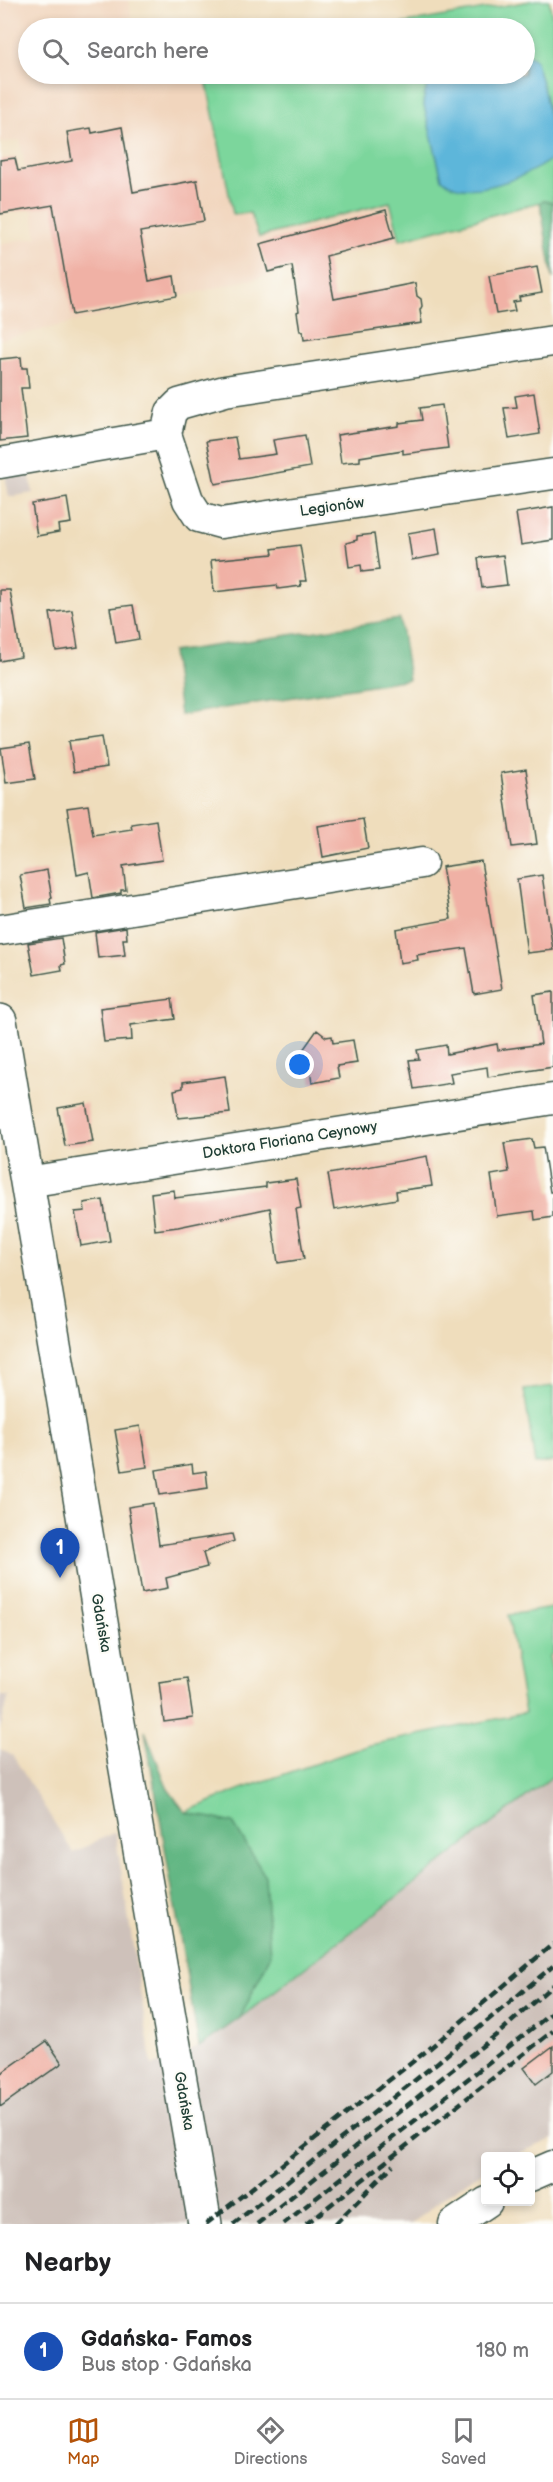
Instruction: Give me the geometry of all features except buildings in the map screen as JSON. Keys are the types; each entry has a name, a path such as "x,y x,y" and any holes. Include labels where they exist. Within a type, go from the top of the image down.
{"main road":[{"name":"Gdańska","path":"0,1021 205,2224"}],"street":[{"path":"0,463 166,434 171,412 179,404 225,392 553,341"},
{"name":"Legionów","path":"166,434 188,500 199,517 220,523 553,474"},
{"path":"0,930 422,863"},
{"name":"Doktora Floriana Ceynowy","path":"27,1182 553,1100"},
{"path":"535,2174 553,2166"},
{"path":"454,2224 481,2206"}],"shaded area":[{"path":"0,0 129,0 132,18 18,18 18,84 207,84 233,214 390,202 400,240 265,276 0,340 0,244 37,237 20,140 0,143"},
{"path":"29,471 33,493 9,497 5,475"},
{"path":"0,1696 9,1696 0,1730"},
{"path":"0,1749 13,1756 73,1853 115,1832 152,2066 199,2047 240,2018 553,1776 553,2139 522,2152 481,2152 481,2173 448,2194 411,2224 0,2224"}],"green space":[{"path":"536,0 549,0 553,21 553,202 544,201 400,240 390,202 259,237 250,213 233,214 207,84 535,84 535,18 434,18"},
{"path":"540,202 553,202 553,279"},
{"path":"400,619 409,679 180,715 172,652"},
{"path":"553,1386 553,1461 535,1464 524,1390"},
{"path":"553,1608 553,1653 549,1657 553,1675 553,1776 240,2018 270,1956 185,1812 241,1789 370,1745 525,1713 508,1615"},
{"path":"145,1731 168,1789 185,1812 233,1823 265,1876 270,1956 240,2018 199,2047"}],"water":[{"path":"535,59 548,109 552,159 528,173 497,184 482,188 453,186 442,179 423,102 427,85 535,84"}],"railway":[{"path":"206,2224 429,2049 553,1944"},
{"path":"233,2224 438,2062 553,1966"},
{"path":"257,2224 500,2032 553,1985"},
{"path":"283,2224 553,2012"},
{"path":"306,2224 553,2031"},
{"path":"335,2224 393,2165"}],"place":[{"name":"Gdańska- Famos","path":"60,1578"}]}
